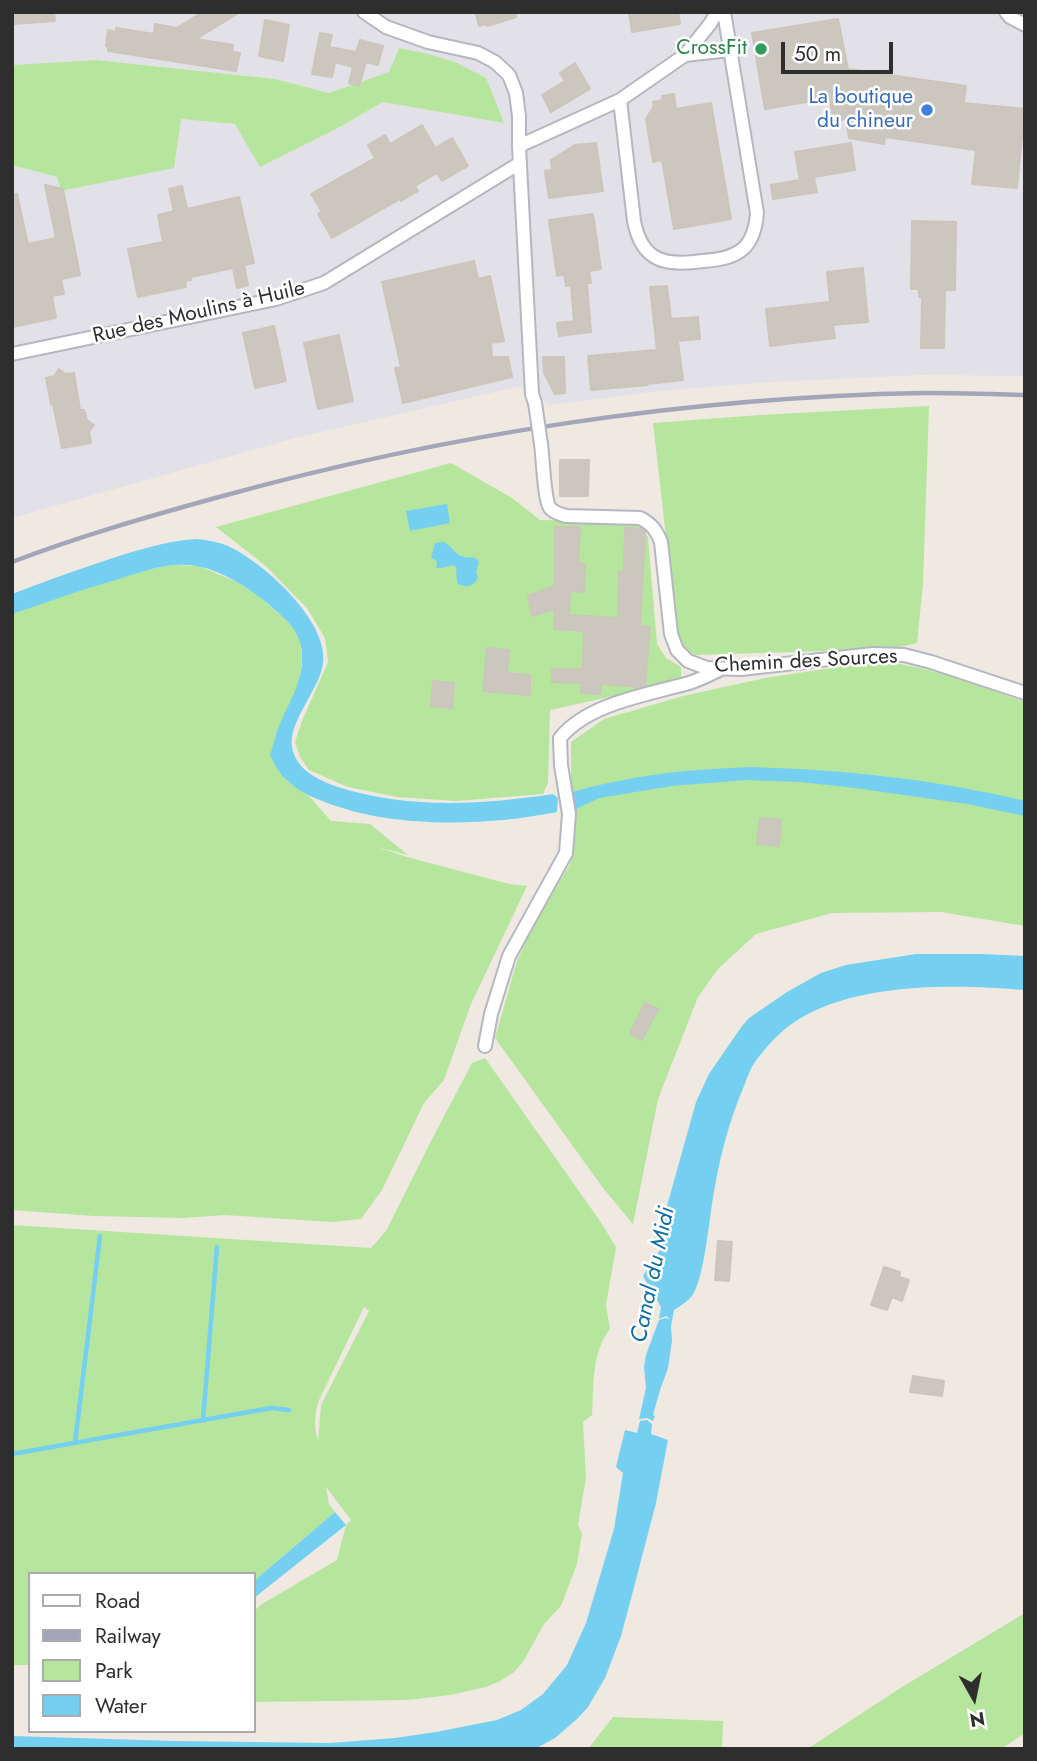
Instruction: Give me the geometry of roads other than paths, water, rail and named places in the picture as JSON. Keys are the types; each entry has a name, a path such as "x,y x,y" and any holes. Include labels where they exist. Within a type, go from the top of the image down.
{"street":[{"path":"364,12 386,27 404,34 478,53 495,62 509,75 516,93 519,116 520,163"},
{"path":"519,146 620,100 685,55 717,12"},
{"path":"620,100 634,222 642,243 653,256 682,264 717,260 742,249 757,223 757,213 724,12"},
{"path":"1006,12 1025,25"},
{"path":"685,55 730,50"},
{"name":"Rue des Moulins à Huile","path":"12,354 276,299 324,283 520,163"},
{"name":"Chemin des Sources","path":"520,163 532,394 549,507 566,516 640,518 656,529 661,542 671,634 677,650 688,661 707,668 723,669 873,654 904,655 1025,693"},
{"path":"485,1046 491,1014 509,956 566,853 569,814 561,765 560,738 569,728 593,712 691,682 723,669"}],"water":[{"path":"447,504 450,523 410,531 406,511"},
{"path":"197,539 228,546 259,565 291,595 316,630 322,648 323,664 292,737 294,755 309,773 330,784 364,794 417,802 499,801 553,794 558,798 557,812 470,822 410,821 352,811 296,788 282,775 270,755 300,678 300,641 292,627 267,603 216,572 187,565 157,568 12,614 12,594 122,555 149,547"},
{"path":"444,542 461,556 474,558 479,562 476,572 478,577 472,585 458,584 455,566 436,568 436,560 431,558 435,543"},
{"path":"752,767 855,773 957,787 1025,801 1025,816 967,804 800,782 746,780 672,786 599,798 576,809 569,793 660,774"},
{"name":"Canal du Midi","path":"916,954 1025,956 1025,990 938,987 876,992 820,1008 790,1025 769,1045 750,1071 728,1129 717,1174 699,1280 691,1297 674,1310 668,1368 653,1415 655,1416 653,1421 647,1418 639,1419 646,1388 646,1355 659,1320 670,1319 666,1316 659,1319 661,1307 643,1276 662,1247 654,1239 660,1231 696,1102 709,1074 749,1018 787,992 821,973 846,965"},
{"path":"647,1420 652,1424 651,1434 668,1440 656,1503 621,1636 605,1678 588,1707 555,1738 535,1749 12,1749 12,1736 330,1743 436,1732 497,1720 521,1710 543,1694 567,1665 586,1623 614,1529 623,1473 616,1467 625,1430 637,1433 640,1421"},
{"path":"335,1512 346,1525 256,1596 256,1579"}],"waterway":[{"path":"75,1443 100,1236"},
{"path":"203,1420 217,1247"},
{"path":"12,1454 271,1408 289,1410"}],"railway":[{"path":"12,562 141,519 219,497 305,475 480,437 657,411 746,402 924,393 1025,395"}],"place":[{"name":"CrossFit","path":"761,49"},
{"name":"La boutique du chineur","path":"927,110"}]}
